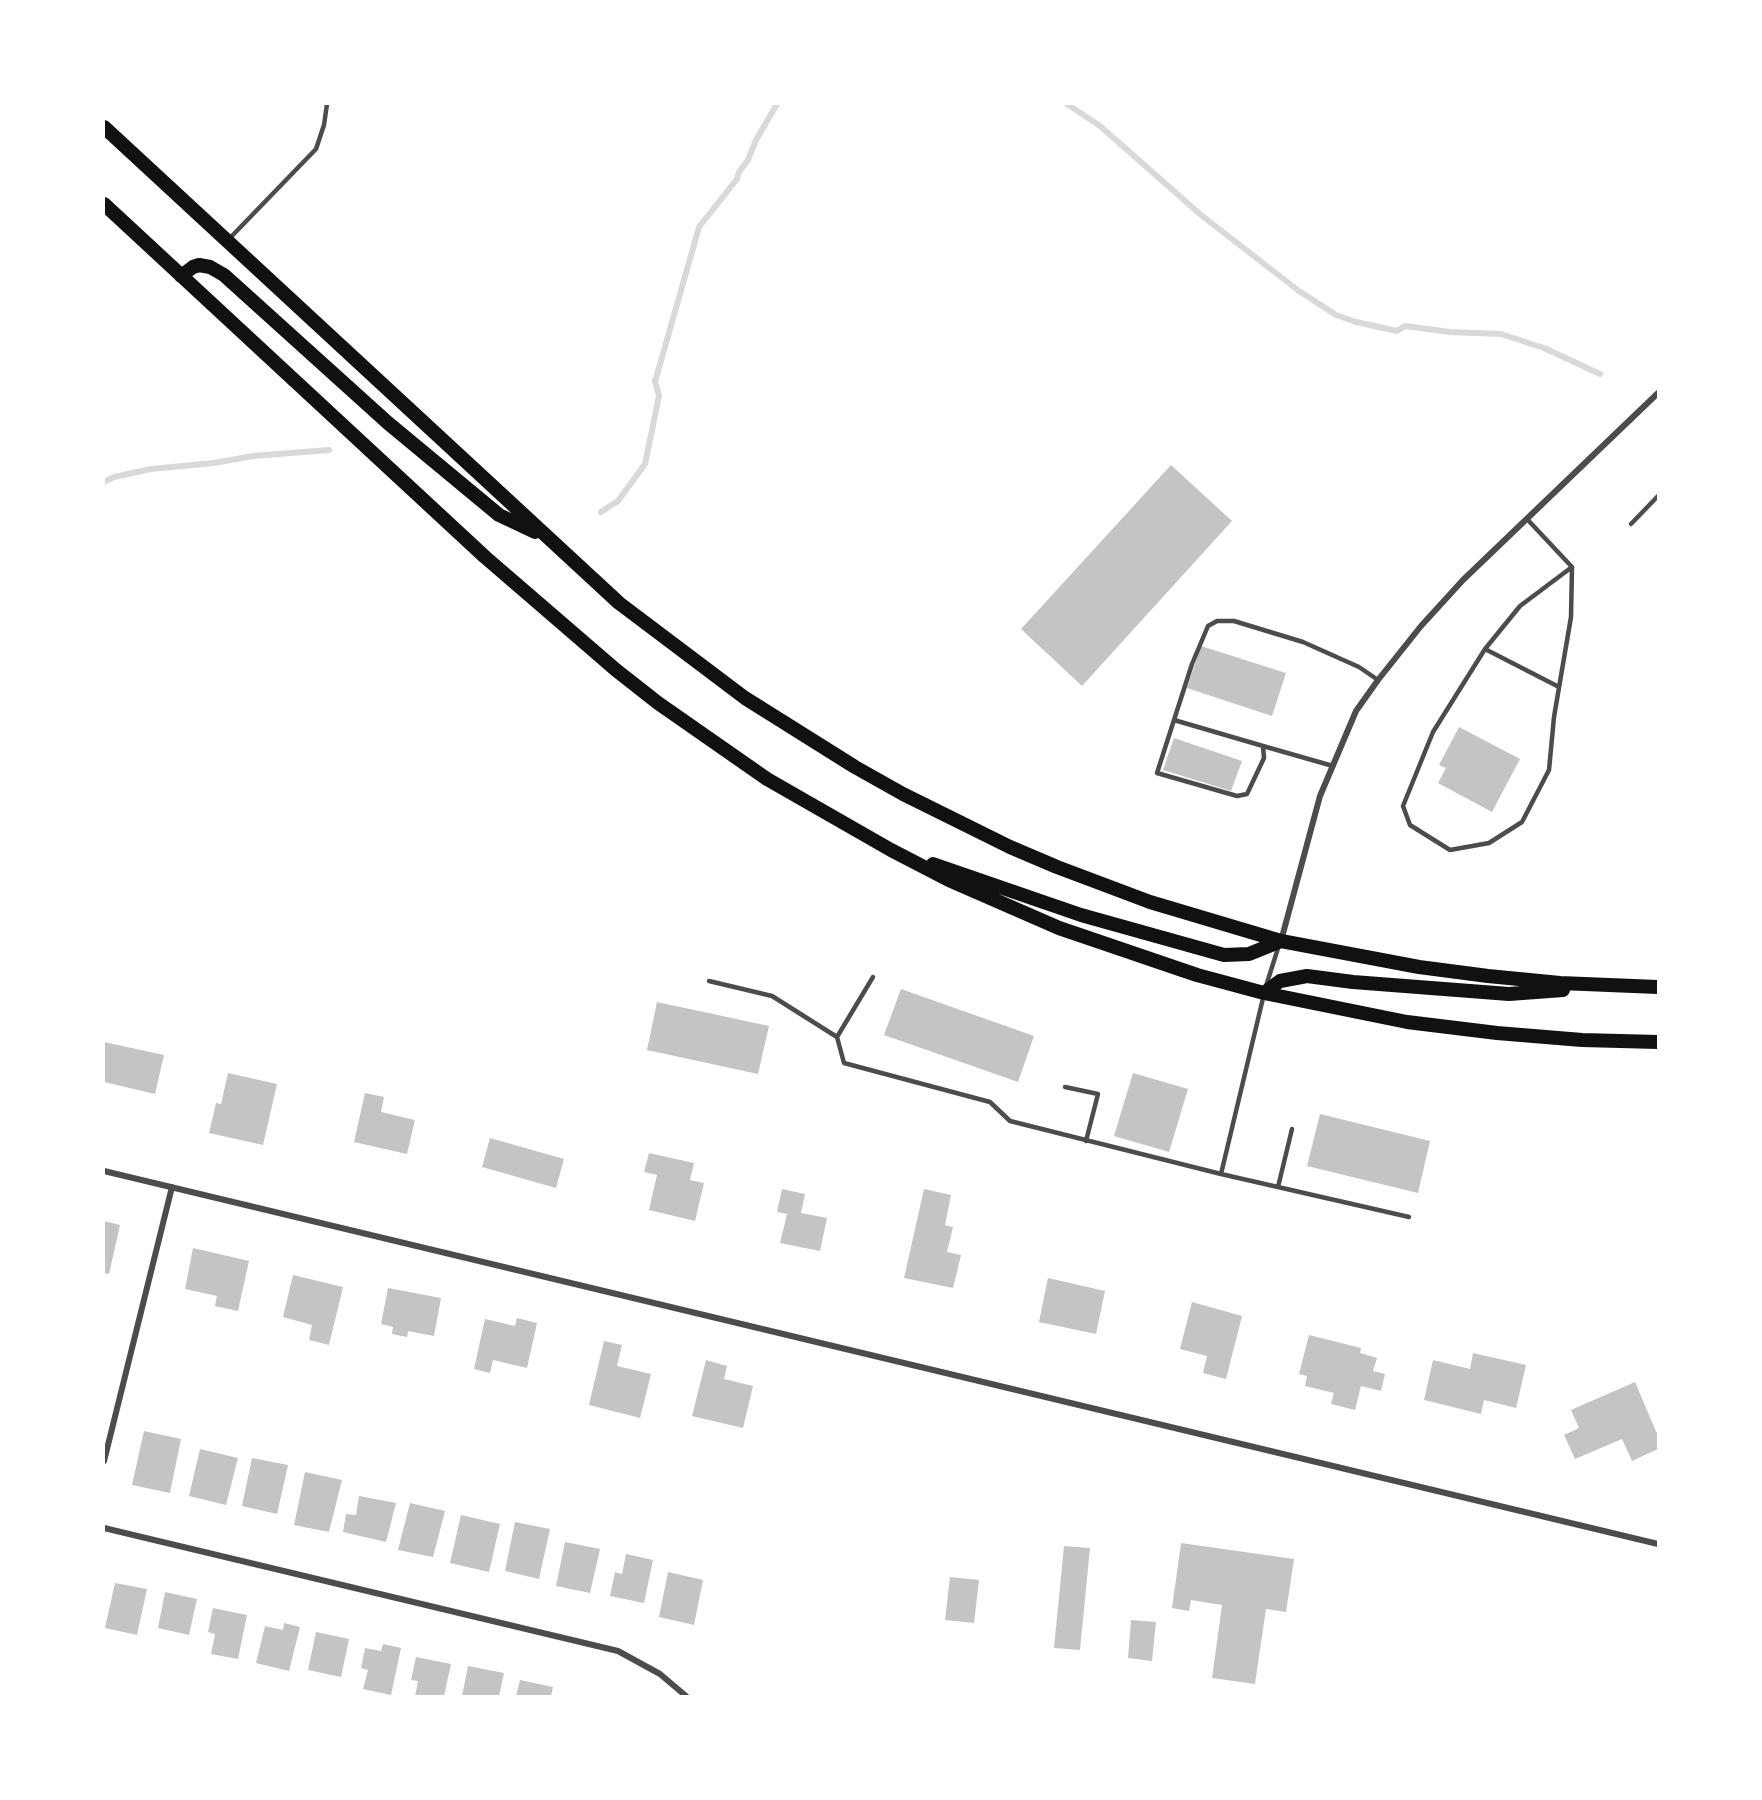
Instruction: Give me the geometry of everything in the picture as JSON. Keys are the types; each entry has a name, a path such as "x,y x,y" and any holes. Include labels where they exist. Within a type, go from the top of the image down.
{"main road":[{"path":"104,128 619,603 700,666 799,732 903,794 1010,848 1057,867 1150,902 1281,941 1419,967 1548,982 1659,987"},
{"path":"104,204 485,557 616,670 658,703 767,778 891,850 949,880 1059,928 1197,975 1264,993 1407,1022 1528,1036 1659,1042"},
{"path":"181,276 199,265 210,267 224,276 388,423 499,515 547,538"},
{"path":"891,850 1081,915 1224,955 1249,954 1281,941"},
{"path":"1264,993 1280,981 1299,976 1509,994 1610,986"}],"street":[{"path":"1281,941 1320,796 1356,711 1421,626 1464,580 1659,393"},
{"path":"104,1171 1659,1544"},
{"path":"104,1461 172,1187"},
{"path":"104,1527 618,1651 660,1674 686,1696"}],"lane":[{"path":"226,242 315,149 324,125 327,104"},
{"path":"1631,524 1659,496"},
{"path":"1527,519 1572,567 1571,616 1559,687 1549,770 1522,822 1489,843 1450,850 1410,825 1403,806 1433,732 1485,648 1520,606 1572,567"},
{"path":"1263,746 1264,758 1247,794 1237,796 1157,773 1192,664 1208,626 1217,621 1234,621 1303,642 1359,667 1378,680"},
{"path":"1485,648 1559,687"},
{"path":"1174,720 1333,766"},
{"path":"1221,1174 1264,993 1281,941"},
{"path":"837,1037 873,977"},
{"path":"710,981 772,996 837,1037 844,1064 990,1102 1010,1121 1221,1174 1409,1217"},
{"path":"1065,1087 1098,1094 1086,1141"},
{"path":"1278,1187 1292,1129"}],"building":[{"path":"1171,465 1232,521 1082,686 1021,629"},
{"path":"1201,646 1286,673 1272,716 1187,688"},
{"path":"1459,727 1520,759 1492,812 1438,783 1446,768 1439,765"},
{"path":"1174,738 1242,761 1231,791 1163,770"},
{"path":"901,989 1034,1036 1018,1082 884,1035"},
{"path":"657,1002 769,1026 758,1074 647,1050"},
{"path":"104,1042 164,1055 155,1094 104,1082"},
{"path":"228,1073 277,1084 263,1145 209,1133 216,1103 221,1104"},
{"path":"1133,1073 1188,1089 1169,1152 1114,1136"},
{"path":"365,1093 384,1097 381,1112 415,1120 407,1154 354,1142"},
{"path":"1320,1114 1430,1141 1418,1193 1307,1166"},
{"path":"490,1138 564,1159 556,1188 482,1167"},
{"path":"649,1153 694,1163 690,1180 704,1183 695,1221 649,1210 657,1175 644,1172"},
{"path":"782,1189 805,1194 801,1213 827,1218 820,1251 780,1243 787,1214 777,1212"},
{"path":"924,1189 951,1195 945,1225 953,1227 947,1252 961,1255 953,1288 904,1278"},
{"path":"104,1221 120,1225 109,1274 104,1273"},
{"path":"193,1248 249,1261 238,1311 215,1306 217,1296 185,1289"},
{"path":"293,1275 343,1287 329,1345 309,1340 312,1325 283,1317"},
{"path":"1048,1278 1105,1291 1096,1334 1039,1322"},
{"path":"388,1288 441,1298 434,1336 408,1331 407,1337 392,1334 393,1327 381,1324"},
{"path":"1192,1302 1242,1316 1226,1379 1203,1373 1207,1356 1180,1349"},
{"path":"517,1318 537,1323 527,1368 493,1360 490,1373 474,1369 485,1319 515,1326"},
{"path":"1309,1335 1361,1348 1360,1353 1377,1358 1373,1371 1385,1374 1381,1391 1361,1386 1355,1410 1331,1404 1334,1393 1305,1386 1307,1376 1299,1374"},
{"path":"604,1341 622,1345 617,1366 651,1374 640,1418 589,1405"},
{"path":"1473,1353 1526,1365 1516,1408 1484,1400 1481,1414 1424,1400 1433,1360 1470,1369"},
{"path":"706,1360 727,1366 724,1379 753,1386 743,1428 692,1416"},
{"path":"1635,1382 1658,1436 1658,1449 1632,1461 1622,1439 1575,1459 1564,1435 1579,1428 1571,1410"},
{"path":"144,1431 181,1439 170,1493 132,1485"},
{"path":"200,1449 238,1458 226,1505 189,1496"},
{"path":"252,1458 288,1465 277,1514 242,1506"},
{"path":"305,1472 342,1480 329,1532 294,1525"},
{"path":"359,1496 396,1503 386,1542 343,1532 346,1514 356,1515"},
{"path":"410,1503 445,1511 433,1557 398,1550"},
{"path":"461,1515 500,1524 489,1572 450,1563"},
{"path":"515,1522 550,1529 539,1579 505,1571"},
{"path":"565,1542 600,1549 590,1593 556,1586"},
{"path":"1181,1543 1294,1559 1286,1612 1266,1609 1255,1684 1212,1678 1222,1605 1191,1600 1189,1611 1172,1608"},
{"path":"1064,1546 1090,1548 1080,1650 1054,1648"},
{"path":"626,1554 653,1560 644,1603 610,1596 615,1572 622,1574"},
{"path":"668,1572 703,1580 694,1625 659,1617"},
{"path":"950,1577 979,1580 974,1623 945,1620"},
{"path":"115,1583 147,1589 137,1635 105,1628"},
{"path":"165,1592 197,1599 189,1635 158,1628"},
{"path":"213,1608 247,1615 238,1659 211,1654 215,1634 208,1632"},
{"path":"1131,1620 1156,1622 1152,1661 1128,1658"},
{"path":"284,1623 300,1627 289,1671 256,1663 265,1626 283,1630"},
{"path":"316,1632 349,1639 341,1677 308,1670"},
{"path":"383,1644 401,1648 391,1695 363,1689 368,1670 361,1668 365,1648 381,1651"},
{"path":"416,1657 451,1664 444,1696 415,1696 418,1681 411,1680"},
{"path":"468,1666 504,1673 499,1696 462,1696"},
{"path":"520,1680 553,1687 551,1696 516,1696"}],"waterway":[{"path":"601,512 618,501 645,464 659,396 655,381 699,227 737,179 777,104"},
{"path":"1067,104 1100,126 1201,215 1299,291 1336,315 1397,331 1405,326 1450,332 1501,334 1544,348 1600,374"},
{"path":"104,482 114,477 151,469 214,463 253,456 329,450"}]}
